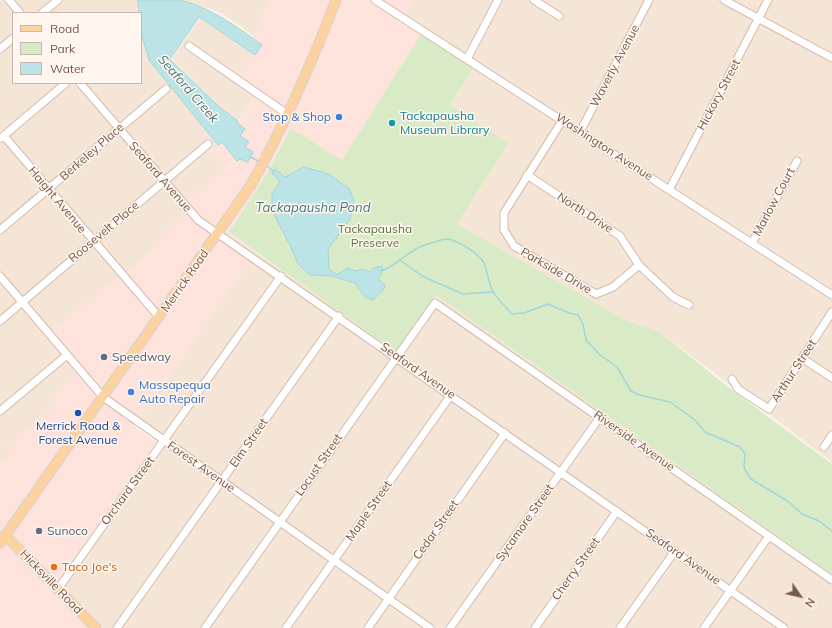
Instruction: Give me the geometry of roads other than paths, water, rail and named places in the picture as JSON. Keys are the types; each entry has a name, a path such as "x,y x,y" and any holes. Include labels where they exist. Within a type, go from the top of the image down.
{"main road":[{"name":"Merrick Road","path":"2,536 103,397 252,185 287,114 336,0"},
{"name":"Hicksville Road","path":"2,536 58,589 96,628"}],"street":[{"path":"9,0 19,12"},
{"path":"43,12 58,0"},
{"name":"Washington Avenue","path":"375,0 832,295"},
{"path":"467,59 498,0"},
{"path":"534,0 559,16"},
{"name":"Waverly Avenue","path":"580,132 649,0"},
{"path":"724,0 832,58"},
{"name":"Hickory Street","path":"669,190 768,0"},
{"path":"0,49 12,39"},
{"path":"189,46 287,114"},
{"path":"2,137 65,84"},
{"name":"Seaford Avenue","path":"81,84 195,217 339,316 784,628"},
{"name":"Berkeley Place","path":"0,230 49,190 166,89"},
{"name":"Parkside Drive","path":"562,121 504,214 504,230 514,246 596,294 613,287 639,265"},
{"name":"Haight Avenue","path":"2,137 159,317"},
{"name":"Roosevelt Place","path":"0,321 208,144"},
{"name":"Marlow Court","path":"752,243 796,161"},
{"name":"North Drive","path":"527,175 620,236 639,265 673,297 689,305"},
{"name":"Forest Avenue","path":"0,276 103,397 430,628"},
{"name":"Orchard Street","path":"58,589 281,276"},
{"name":"Locust Street","path":"205,628 396,356 435,303"},
{"name":"Riverside Avenue","path":"435,303 832,580"},
{"name":"Arthur Street","path":"732,379 738,389 769,409 832,312"},
{"name":"Elm Street","path":"118,628 339,316"},
{"path":"0,411 67,355"},
{"path":"802,358 832,378"},
{"name":"Maple Street","path":"286,628 451,395"},
{"name":"Sycamore Street","path":"450,628 600,417"},
{"name":"Cedar Street","path":"368,628 505,433"},
{"path":"824,447 832,435"},
{"name":"Cherry Street","path":"535,628 617,511"},
{"path":"704,628 770,536"},
{"path":"620,628 675,551"}],"water":[{"path":"138,0 179,0 212,12 262,45 255,55 199,17 170,59 218,106 238,121 237,123 245,129 240,136 249,142 245,147 253,152 248,162 240,159 237,161 222,142 218,145 149,60 142,36 142,12 140,12"},
{"name":"Tackapausha Pond","path":"304,167 329,174 349,189 354,200 350,219 328,249 329,269 337,275 348,268 355,271 362,269 370,272 373,268 382,266 382,272 378,279 385,285 384,289 373,300 365,297 355,283 332,276 310,275 298,264 272,210 272,194 280,182 272,173 275,169 285,177"}],"waterway":[{"name":"Seaford Creek","path":"251,157 258,161"},
{"name":"Seaford Creek","path":"268,167 275,172"},
{"name":"Seaford Creek","path":"381,271 392,266 422,246 446,239 462,244 478,255 484,263 492,289 512,314 524,313 548,304 569,313 578,315 583,324 586,340 600,355 617,367 631,391 639,395 670,402 695,420 705,432 740,447 745,454 744,468 751,479 789,502 802,514 819,521 832,531"},
{"path":"401,261 424,277 463,294 493,292"}],"place":[{"name":"Stop & Shop","path":"339,117"},
{"name":"Tackapausha Museum Library","path":"392,123"},
{"name":"Speedway","path":"104,357"},
{"name":"Massapequa Auto Repair","path":"131,392"},
{"name":"Merrick Road & Forest Avenue","path":"78,413"},
{"name":"Sunoco","path":"39,531"},
{"name":"Taco Joe's","path":"54,567"}],"park label":[{"name":"Tackapausha Preserve","path":"375,236"}]}
